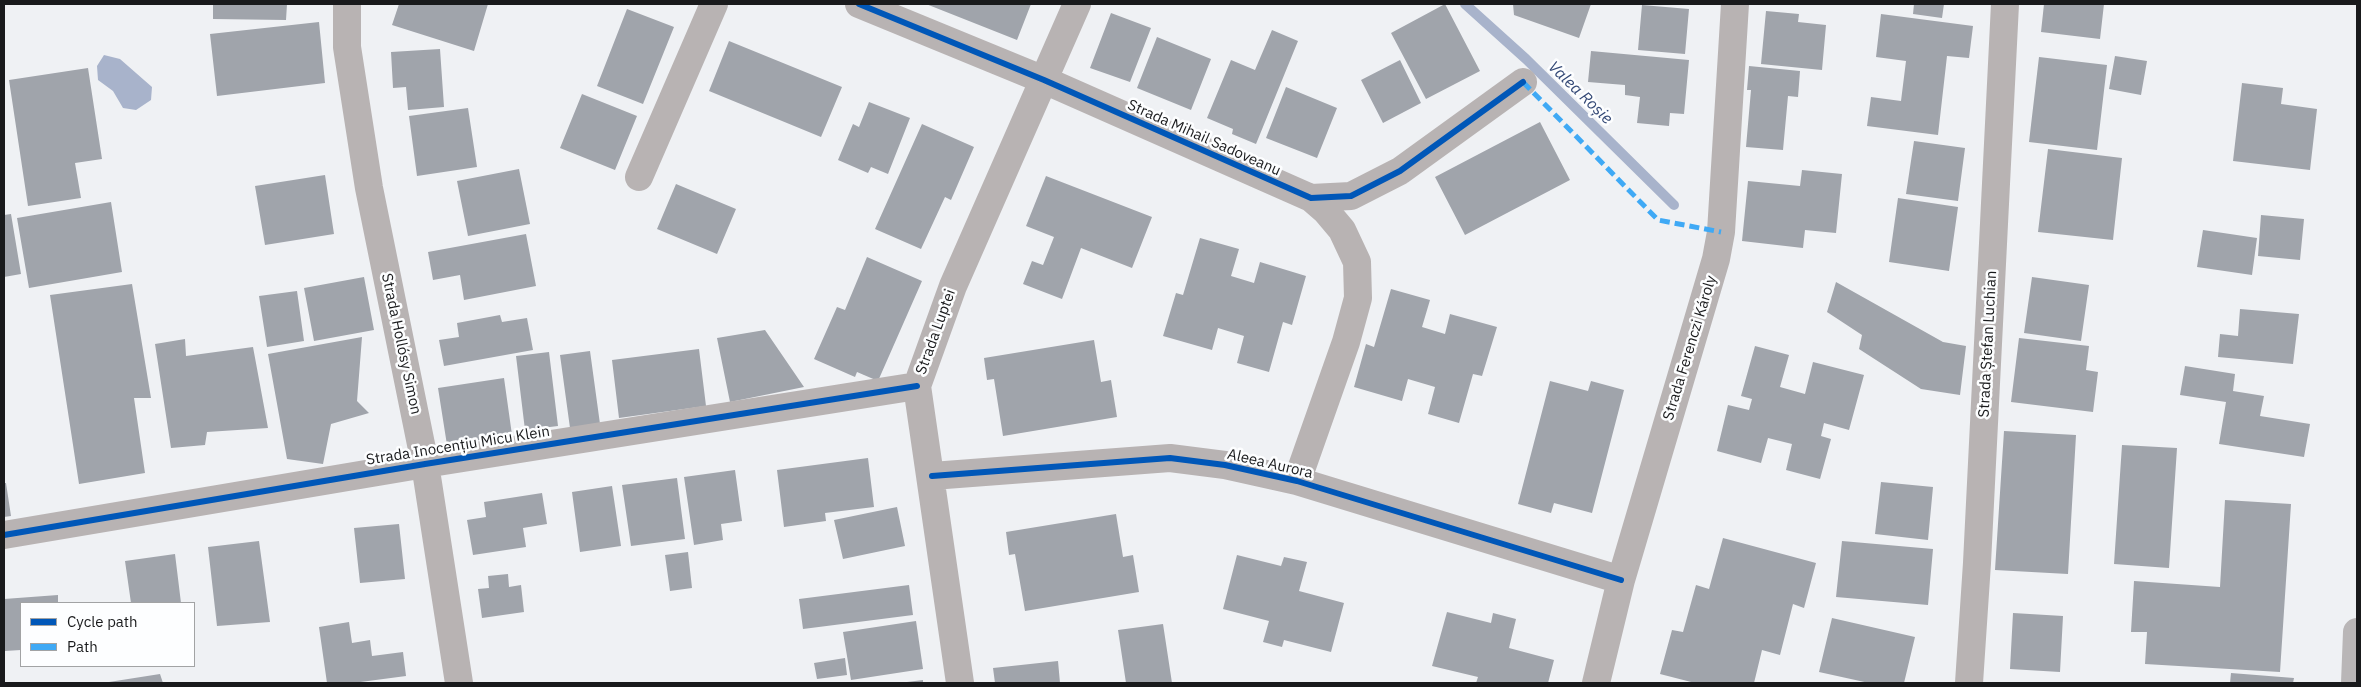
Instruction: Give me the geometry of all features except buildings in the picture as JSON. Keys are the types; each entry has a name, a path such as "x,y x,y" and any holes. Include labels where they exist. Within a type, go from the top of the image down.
{"main road":[{"path":"2355,683 2357,632"}],"street":[{"name":"Strada Hollósy Simon","path":"346,4 347,46 369,188 425,464 459,683"},
{"path":"639,177 714,4"},
{"name":"Strada Mihail Sadoveanu","path":"859,4 1044,80 1311,198 1352,196 1400,171 1523,82"},
{"name":"Strada Luptei","path":"960,683 932,476 917,386 953,286 1077,4"},
{"name":"Strada Ferenczi Károly","path":"1596,683 1621,580 1716,259 1721,232 1735,4"},
{"name":"Strada Ștefan Luchian","path":"1969,683 1977,563 2005,4"},
{"name":"Aleea Aurora","path":"1297,481 1346,342 1358,298 1357,262 1342,230 1326,211 1311,198"},
{"name":"Strada Inocențiu Micu Klein","path":"4,535 425,464 917,386"},
{"name":"Aleea Aurora","path":"932,476 1170,458 1225,465 1297,481 1621,580"}],"water":[{"path":"104,55 120,59 152,87 151,100 136,110 123,108 113,91 98,80 97,66"}],"waterway":[{"name":"Valea Roșie","path":"1465,4 1526,59 1674,205"}],"marked path":[{"path":"1523,82 1658,220 1721,232"}],"cycle path":[{"path":"859,4 1044,80 1311,198 1351,196 1400,171 1523,82"},
{"path":"4,535 425,464 917,386"},
{"path":"932,476 1170,458 1225,465 1297,481 1621,580"}]}
